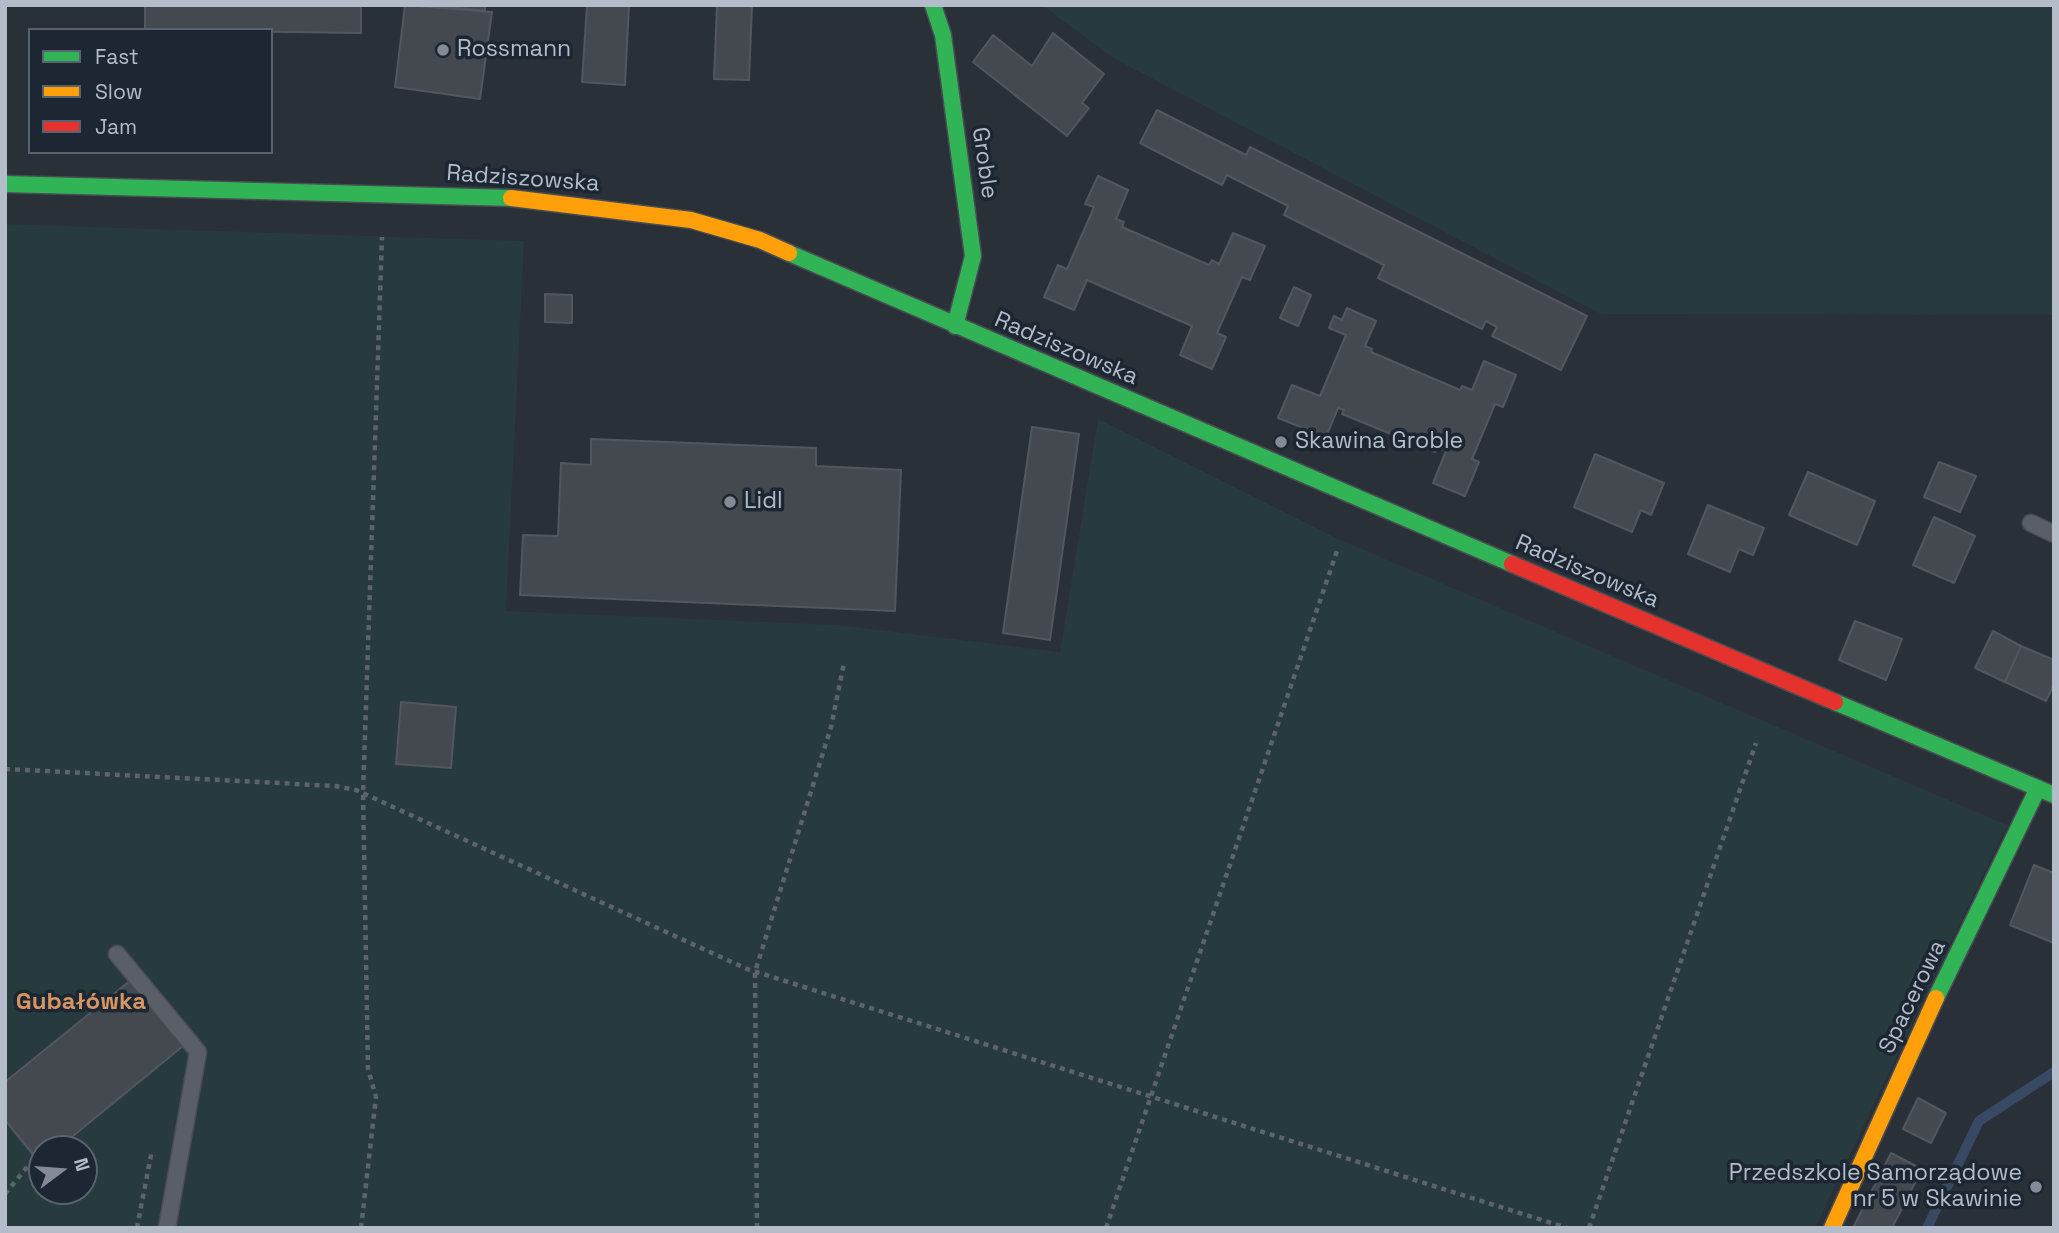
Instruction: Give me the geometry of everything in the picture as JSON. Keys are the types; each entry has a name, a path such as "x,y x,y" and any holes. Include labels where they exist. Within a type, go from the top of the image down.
{"street":[{"name":"Groble","path":"933,5 943,35 973,256 955,326"},
{"name":"Radziszowska","path":"5,184 398,197 488,196 618,209 691,220 760,240 955,326 2054,795"},
{"name":"Spacerowa","path":"1832,1228 1923,1026 2038,788"}],"lane":[{"path":"2031,523 2054,534"},
{"path":"117,954 198,1052 167,1228"}],"path":[{"path":"361,1228 364,1178 376,1097 369,1069 363,793 382,237"},
{"path":"1106,1228 1338,548"},
{"path":"757,1228 755,972 831,727 844,663"},
{"path":"1589,1228 1756,743"},
{"path":"5,769 336,786 363,793 755,972 1567,1228"},
{"path":"137,1228 152,1150"},
{"path":"5,1194 28,1166"}],"green space":[{"path":"1042,5 2054,5 2054,315 1601,314 1113,58"},
{"path":"5,224 524,241 506,611 839,625 1060,652 1098,419 1336,538 2007,825 1815,1228 5,1228"}],"building":[{"path":"145,5 361,5 361,33 273,32 273,28 145,28"},
{"name":"Rossmann","path":"405,5 492,12 480,99 395,87"},
{"path":"435,5 485,5 485,11"},
{"path":"587,5 629,5 625,85 582,82"},
{"path":"717,5 752,5 749,80 714,79"},
{"path":"1053,33 1104,74 1082,103 1089,108 1067,136 973,62 993,35 1032,66"},
{"path":"1157,110 1246,155 1250,147 1587,316 1561,370 1492,336 1497,327 1486,321 1482,329 1378,278 1384,265 1284,215 1288,206 1227,175 1222,185 1140,143"},
{"path":"1098,176 1128,190 1116,219 1124,222 1122,227 1209,265 1212,260 1219,264 1233,233 1265,246 1250,280 1242,277 1217,333 1226,337 1212,369 1180,355 1192,326 1087,280 1074,310 1044,297 1058,265 1067,269 1094,207 1085,204"},
{"path":"1294,287 1311,295 1298,326 1280,318"},
{"path":"545,294 572,295 572,323 545,322"},
{"path":"1347,308 1376,321 1365,346 1372,349 1371,352 1460,390 1462,386 1472,390 1484,361 1516,375 1503,407 1495,404 1472,459 1479,462 1465,496 1433,483 1446,451 1437,448 1435,452 1342,414 1344,410 1338,408 1326,437 1278,418 1292,385 1320,396 1346,335 1329,328 1334,316 1342,320"},
{"path":"1032,427 1079,434 1050,640 1003,633"},
{"name":"Lidl","path":"591,439 816,448 816,466 901,470 895,611 520,595 523,535 558,536 561,463 591,465"},
{"path":"1595,454 1664,483 1651,515 1641,510 1632,532 1574,507"},
{"path":"1939,462 1976,476 1960,512 1924,497"},
{"path":"1808,472 1875,501 1857,545 1789,515"},
{"path":"1708,505 1764,528 1753,555 1739,549 1730,572 1688,554"},
{"path":"1934,517 1975,536 1954,583 1913,565"},
{"path":"1855,621 1902,639 1886,680 1839,660"},
{"path":"1993,631 2021,646 2005,682 1975,668"},
{"path":"2021,646 2054,660 2054,684 2046,701 2005,682"},
{"path":"401,702 456,707 451,768 396,764"},
{"path":"2034,865 2054,873 2054,943 2010,925"},
{"path":"131,980 183,1046 74,1135 28,1135 28,1148 5,1120 5,1082"},
{"path":"1918,1098 1946,1113 1931,1143 1903,1129"},
{"path":"1891,1153 1922,1169 1892,1228 1853,1228"}],"waterway":[{"path":"1927,1228 1979,1121 2054,1072"}],"traffic: fast":[{"path":"933,5 943,35 973,256 955,326"},
{"path":"5,184 511,198"},
{"path":"789,253 1512,564"},
{"path":"1835,702 2054,795"},
{"path":"1936,998 2038,788"}],"traffic: slow":[{"path":"511,198 691,220 760,240 789,253"},
{"path":"1832,1228 1936,998"}],"traffic: jam":[{"path":"1512,564 1835,702"}],"place":[{"name":"Rossmann","path":"443,50"},
{"name":"Skawina Groble","path":"1281,442"},
{"name":"Lidl","path":"730,502"},
{"name":"Przedszkole Samorządowe nr 5 w Skawinie","path":"2036,1187"}],"district":[{"name":"Gubałówka","path":"81,1002"}]}
